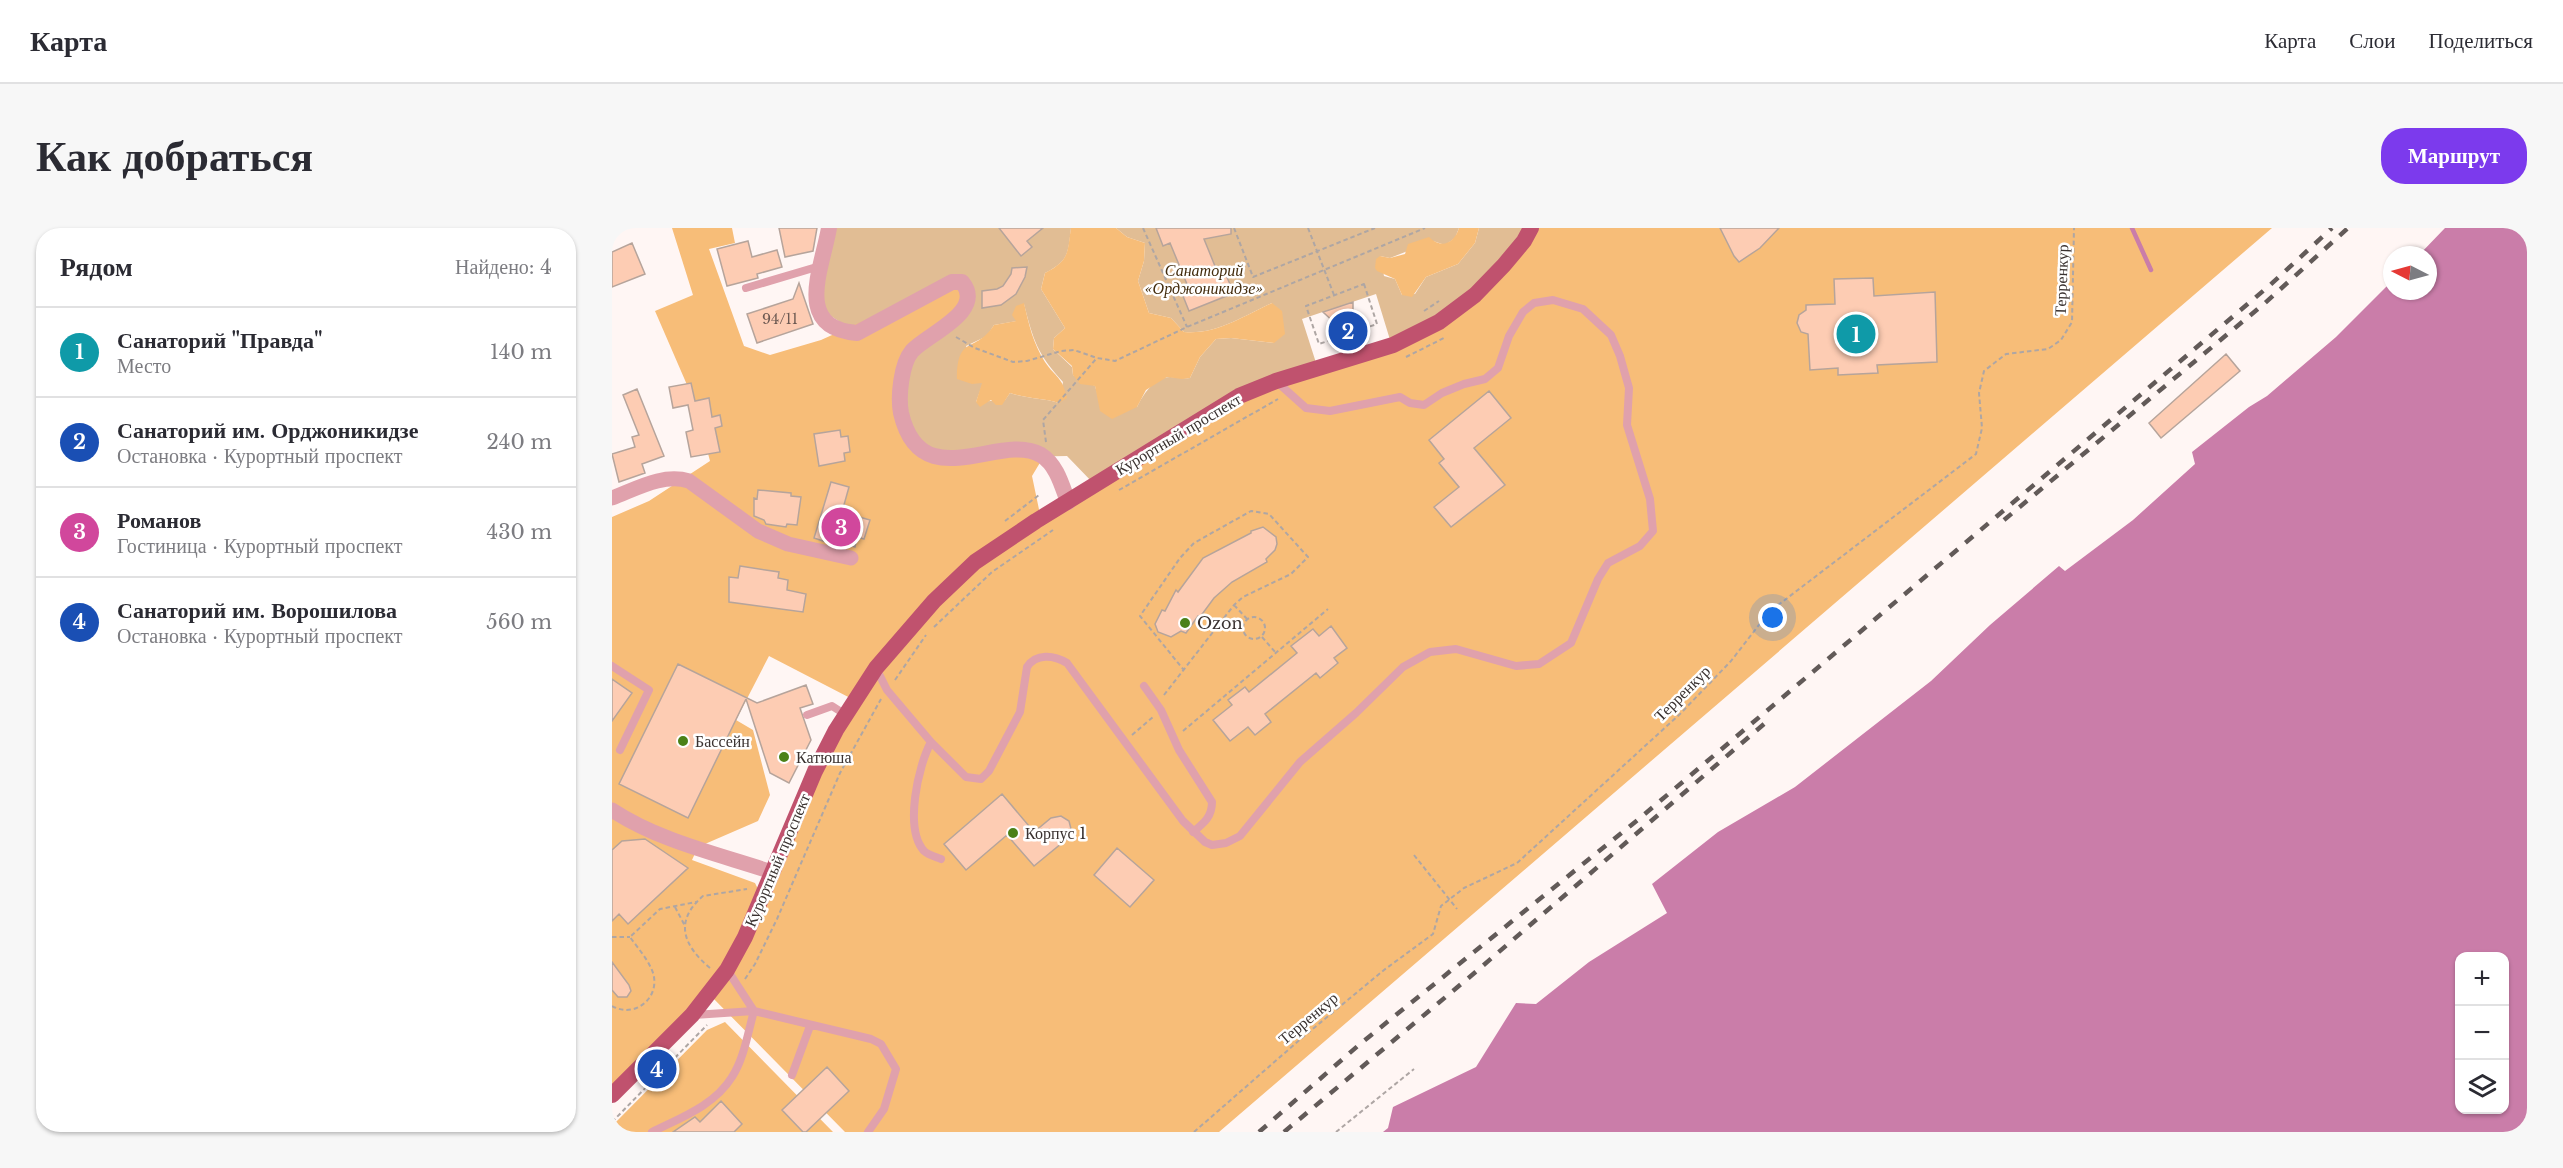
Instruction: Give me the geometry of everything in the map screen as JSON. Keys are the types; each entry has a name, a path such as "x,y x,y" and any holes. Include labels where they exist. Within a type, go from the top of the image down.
{"main road":[{"name":"Курортный проспект","path":"612,1095 692,1015 745,937 814,771 876,668 934,601 975,562 1239,396 1276,381 1393,345 1439,322 1475,295 1504,265 1524,241 1531,228"}],"street":[{"path":"830,228 815,292 816,306 823,319 841,332 857,333 947,283 962,282 968,289 968,300 962,310 945,327 912,351 904,370 900,410 905,429 917,446 937,457 946,458 965,459 1016,450 1039,454 1059,477 1068,502"},
{"path":"612,498 663,479 678,477 689,481 758,531 788,544 851,558"},
{"path":"612,810 652,831 715,855 772,872"}],"lane":[{"path":"746,288 821,266"},
{"path":"876,668 887,690 931,742 966,777 981,779 989,771 1020,712 1027,668 1037,658 1058,657 1067,663 1183,821 1205,842 1218,846 1245,832 1300,762 1403,667 1430,652 1456,649 1516,666 1539,664 1571,643 1598,579 1608,563 1640,546 1653,531 1650,499 1628,425 1629,388 1620,356 1611,335 1583,309 1553,300 1534,303 1523,312 1509,336 1498,368 1485,379 1442,393 1424,405 1410,403 1400,397 1330,411 1306,408 1276,381"},
{"path":"612,666 649,690 620,750"},
{"path":"1144,686 1161,710 1174,739 1212,802 1212,811 1208,818 1193,832"},
{"path":"807,715 831,706 846,715"},
{"path":"931,742 925,753 913,811 915,835 925,852 941,860"},
{"path":"720,971 754,1011"},
{"path":"652,1132 702,1106 720,1092 732,1077 740,1060 754,1011"},
{"path":"692,1015 754,1011 871,1039 881,1044 896,1069 884,1109 868,1132"},
{"path":"792,1075 810,1026"}],"path":[{"path":"1143,228 1187,327"},
{"path":"1234,228 1254,277 1375,228"},
{"path":"1308,228 1334,295"},
{"path":"945,327 975,348 1013,362 1074,350 1115,361 1187,327 1425,228"},
{"name":"Терренкур","path":"1194,1132 1321,1022 1432,934 1441,906 1464,888 1517,863 1680,714 1731,661 1769,612 1976,454 1982,428 1979,393 1984,371 2006,354 2048,349 2061,340 2072,322 2074,228"},
{"path":"1364,284 1377,324 1351,333 1319,344 1306,306 1364,284"},
{"path":"1351,333 1354,342"},
{"path":"1039,454 1047,442 1043,420 1097,358"},
{"path":"1125,740 1161,710 1163,696 1242,597 1291,574 1308,557 1269,514 1251,511 1194,543 1180,558 1140,616 1183,669"},
{"path":"873,708 929,632 962,599 992,572 1056,528"},
{"path":"1234,605 1248,620"},
{"path":"1174,739 1328,609"},
{"path":"1256,618 1262,622 1265,628 1262,636 1254,639 1245,635 1243,628 1248,620 1256,618"},
{"path":"1262,636 1276,653"},
{"path":"1414,855 1457,909"},
{"path":"685,926 687,916 703,896 714,892 756,888"},
{"path":"612,937 630,937 660,909 696,902"},
{"path":"675,906 685,926 690,947 720,971"},
{"path":"612,1006 629,1011 640,1009 653,994 652,969 630,937"},
{"path":"1336,1132 1414,1069"},
{"path":"612,1122 658,1077"}],"green space":[{"name":"Санаторий «Орджоникидзе»","path":"831,228 1071,228 1066,255 1059,264 1045,273 1041,289 1065,328 1054,338 1053,349 1072,367 1073,375 1095,386 1098,396 1137,407 1146,392 1159,380 1170,377 1190,378 1200,357 1216,339 1231,338 1274,343 1272,303 1218,328 1184,332 1171,318 1149,313 1138,281 1144,261 1145,243 1127,237 1116,228 1459,228 1455,238 1445,245 1433,241 1390,258 1380,256 1384,276 1395,279 1402,295 1415,294 1426,277 1458,264 1475,243 1479,228 1526,228 1457,308 1391,343 1376,294 1302,319 1318,369 1095,485 1067,456 965,458 918,445 857,333 817,307","holes":["1024,304 1042,355 1063,382 1059,403 1010,393 1005,400 976,402 983,383 966,346 987,336 994,325 1017,321"]}],"shaded area":[{"path":"672,228 732,228 735,243 709,249 744,346 770,355 821,340 952,281 969,300 907,363 906,429 937,456 1044,456 1032,476 1041,519 1239,397 1381,347 1457,308 1526,228 2272,228 1219,1132 845,1132 709,994 612,1089 612,517 649,501 710,461 694,401 655,311 693,295","holes":["769,656 856,701 762,897 755,883 692,860 698,847 758,821 770,795 753,730 736,720"]},
{"path":"1071,228 1116,228 1127,237 1145,243 1144,261 1138,281 1149,313 1171,318 1184,332 1218,328 1272,303 1282,311 1285,334 1274,343 1231,338 1216,339 1200,357 1190,378 1167,377 1146,390 1137,407 1112,419 1100,411 1095,386 1080,384 1073,375 1072,366 1053,349 1054,338 1065,328 1041,289 1045,273 1059,264 1066,255"},
{"path":"1459,228 1479,228 1475,243 1458,264 1426,277 1412,297 1402,295 1395,279 1375,268 1376,259 1380,256 1390,258 1405,254 1408,244 1429,237 1438,243 1447,243 1454,238"},
{"path":"2445,228 2527,228 2527,1132 1383,1132 1388,1128 1393,1107 1476,1067 1516,1003 1536,1004 1589,962 1667,913 1652,884 1718,832 1795,787 1931,681 1990,625 2059,566 2065,571 2133,520 2195,464 2192,452 2249,407 2267,396 2336,337 2383,290 2383,300 2437,300 2437,246 2428,246"},
{"path":"1024,303 1037,348 1061,381 1067,398 1059,403 1010,393 1002,405 996,405 991,400 980,407 976,402 982,383 972,384 957,379 960,356 968,346 987,334 994,325 1016,321 1012,315 1016,306"},
{"path":"725,1022 833,1132 612,1132 612,1126 707,1030"}],"building":[{"path":"779,228 817,228 813,251 785,257"},
{"path":"999,228 1043,228 1027,241 1032,247 1021,256"},
{"path":"1156,228 1231,228 1231,234 1204,239 1219,276 1225,273 1234,293 1189,311 1181,291 1189,289 1170,243 1163,246"},
{"path":"1720,228 1779,228 1760,248 1739,262"},
{"path":"748,241 752,257 777,250 782,267 757,274 758,278 727,286 717,249"},
{"path":"632,243 645,274 612,287 612,252"},
{"path":"1027,267 1025,277 1016,294 1001,305 982,308 982,291 1003,286 1012,268"},
{"path":"1873,278 1874,296 1935,292 1937,362 1877,365 1878,373 1838,375 1838,368 1810,370 1808,334 1801,332 1797,323 1799,315 1806,310 1806,305 1835,304 1834,279"},
{"path":"799,283 813,324 757,343 747,314 793,299"},
{"path":"1353,302 1353,319 1346,325 1336,324 1323,312"},
{"path":"2226,354 2240,371 2161,438 2149,423"},
{"path":"691,383 695,401 709,398 712,417 720,415 722,426 715,428 720,452 691,457 686,432 693,430 688,405 673,408 669,387"},
{"path":"637,389 664,456 642,464 645,473 619,482 612,454 635,447 632,437 639,435 623,395"},
{"path":"1489,391 1511,418 1474,448 1505,485 1451,527 1434,507 1459,487 1439,463 1444,459 1429,440"},
{"path":"840,430 841,437 848,436 850,452 844,453 845,461 819,466 814,434"},
{"path":"831,482 849,487 842,512 870,520 864,539 857,537 855,547 833,540 832,544 814,538"},
{"path":"758,490 791,493 791,496 801,497 797,525 787,524 786,527 766,524 764,520 754,516 754,498 757,499"},
{"path":"1263,527 1276,537 1277,544 1275,550 1266,559 1267,562 1232,582 1214,598 1186,633 1181,631 1171,637 1158,632 1155,624 1162,610 1165,611 1176,590 1178,592 1203,558 1251,531"},
{"path":"740,566 779,572 778,578 788,580 787,590 806,594 803,612 729,602 729,577 738,578"},
{"path":"1331,626 1347,648 1334,658 1338,663 1320,678 1316,673 1265,714 1271,722 1255,735 1248,727 1230,741 1213,720 1232,705 1228,700 1245,687 1249,692 1297,653 1291,646 1313,629 1319,636"},
{"name":"Бассейн","path":"678,664 757,703 806,685 813,704 800,708 811,740 789,783 770,773 746,699 688,818 619,784"},
{"path":"612,679 632,693 612,721"},
{"name":"Корпус 1","path":"1002,794 1034,832 1051,818 1061,816 1069,821 1071,829 1068,838 1034,866 1007,835 966,870 944,844"},
{"path":"645,839 688,868 628,924 619,914 612,921 612,850 622,841"},
{"path":"1117,848 1154,880 1130,907 1094,875"},
{"path":"612,962 629,985 631,991 627,997 618,997 612,990"},
{"path":"827,1067 849,1091 806,1132 803,1132 782,1110"},
{"path":"721,1101 742,1124 734,1132 673,1132 695,1117 700,1122"}],"waterway":[{"path":"2132,228 2151,270"}],"railway":[{"path":"1259,1132 1360,1044 1640,818 2269,286 2332,228"},
{"path":"2004,520 2265,303 2348,228"},
{"path":"1284,1132 1472,975 1771,718"}],"place":[{"name":"Санаторий им. Орджоникидзе","path":"1348,331"},
{"name":"Санаторий \"Правда\"","path":"1856,334"},
{"name":"Романов","path":"841,527"},
{"name":"Ozon","path":"1185,623"},
{"name":"Бассейн","path":"683,741"},
{"name":"Катюша","path":"784,757"},
{"name":"Корпус 1","path":"1013,833"},
{"name":"Санаторий им. Ворошилова","path":"657,1069"}]}
